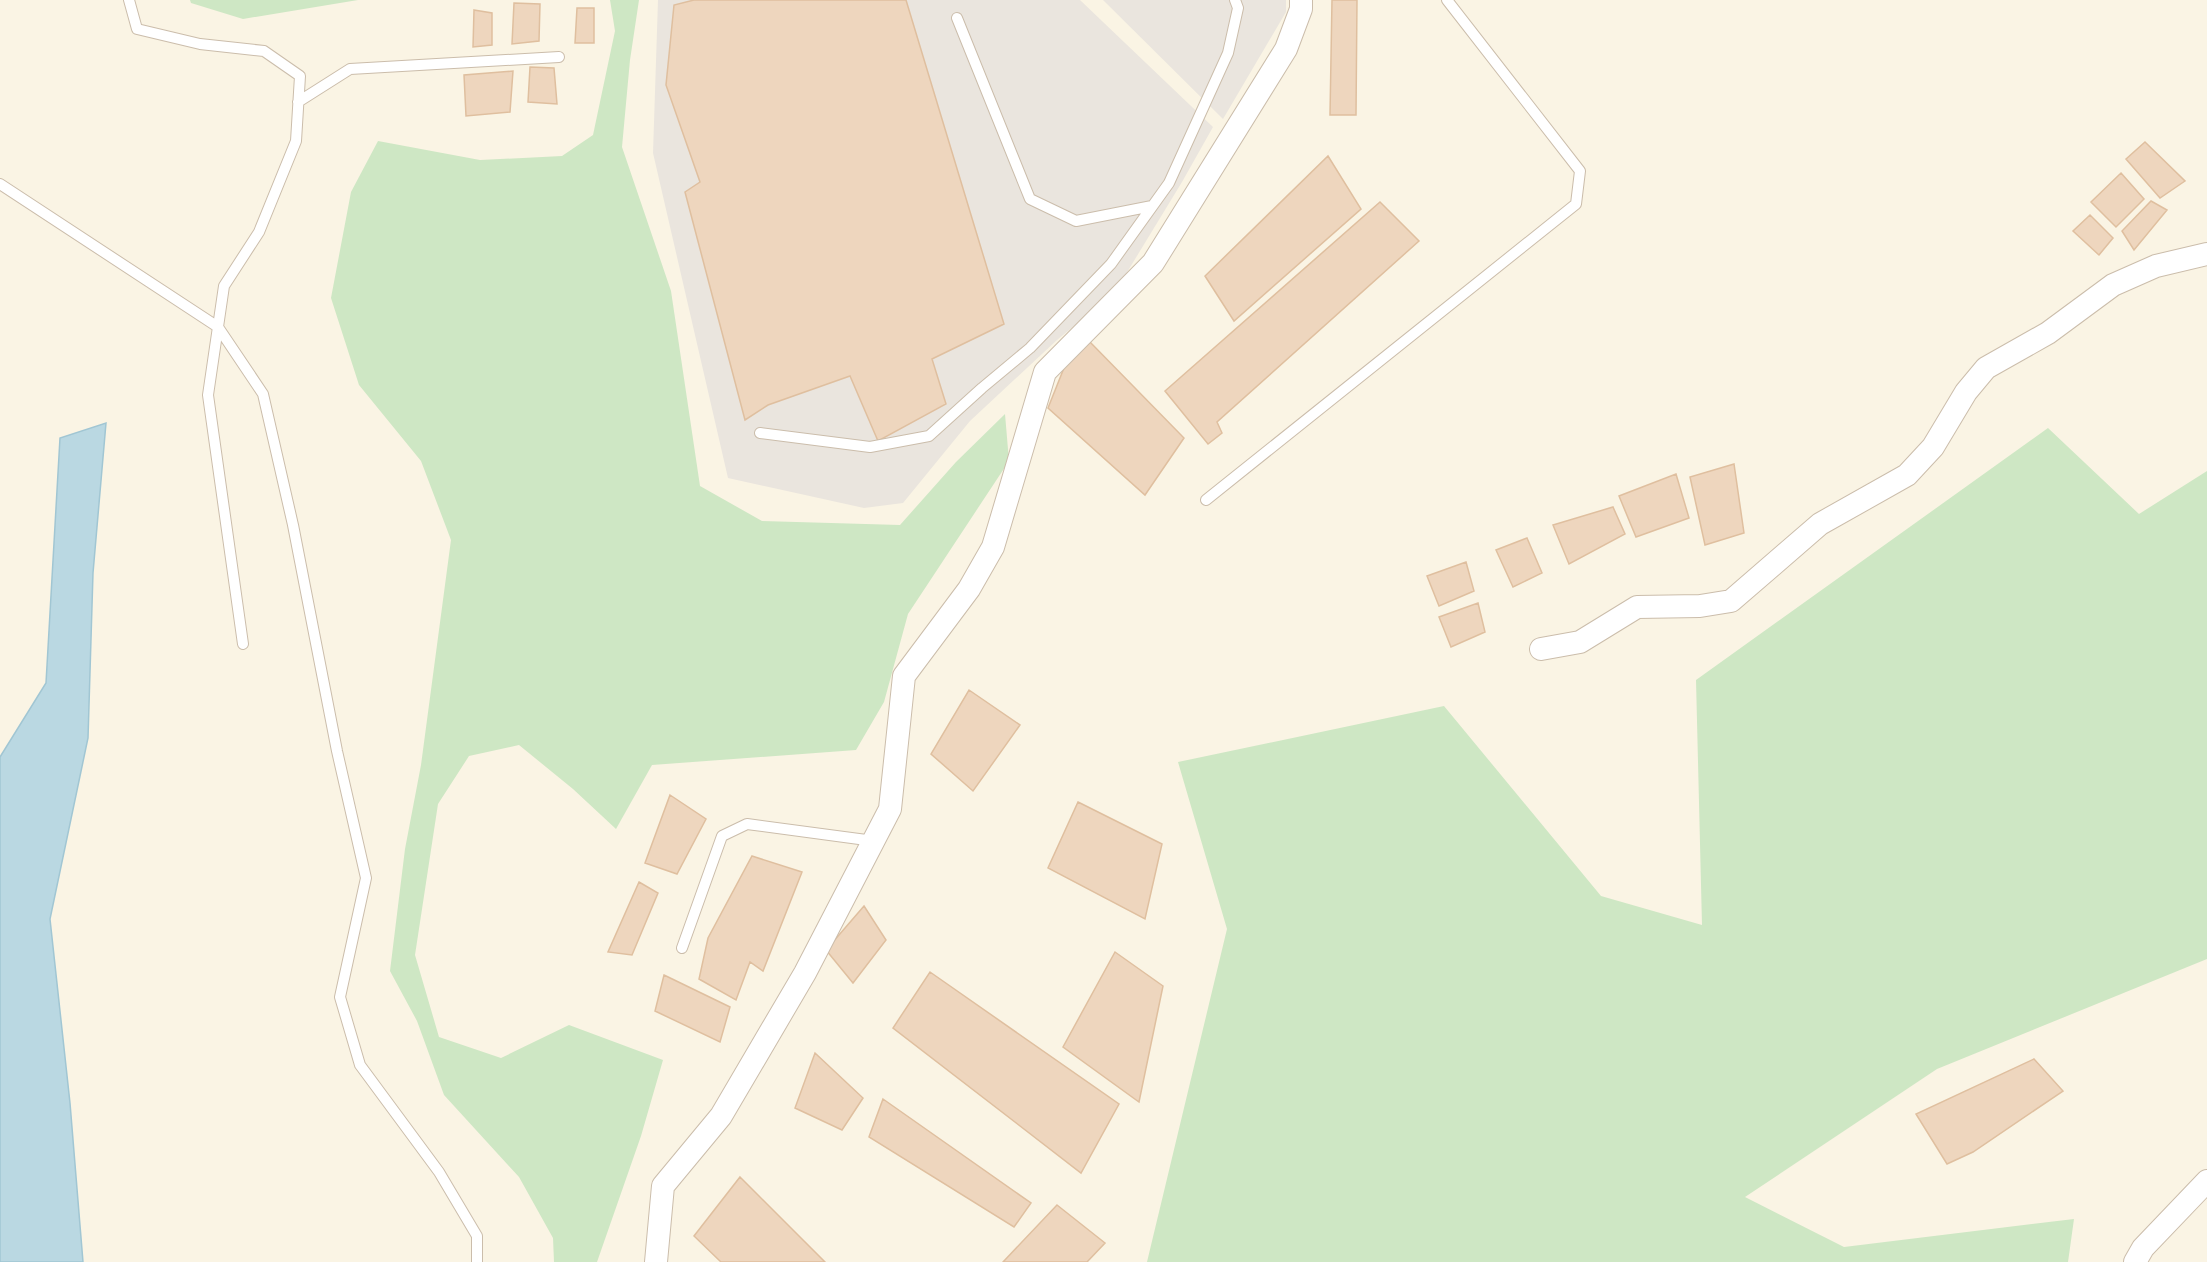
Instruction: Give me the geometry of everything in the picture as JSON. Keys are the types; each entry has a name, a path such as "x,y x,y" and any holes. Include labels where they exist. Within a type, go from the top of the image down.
{"street":[{"path":"656,1262 663,1186 721,1116 806,973 891,809 904,676 969,590 993,547 1045,372 1153,263 1286,49 1301,9 1301,0"},
{"path":"1541,649 1580,642 1637,607 1700,606 1731,601 1820,524 1907,475 1933,447 1966,392 1986,368 2048,333 2113,285 2156,266 2207,254"},
{"path":"2135,1262 2143,1248 2207,1181"}],"lane":[{"path":"129,0 138,28 200,44 264,51 300,76 296,141 259,232 224,286 208,395 243,645"},
{"path":"760,433 870,447 929,436 1030,348 1111,264 1169,183 1228,53 1238,8 1234,0"},
{"path":"1206,501 1576,204 1580,171 1447,0"},
{"path":"957,18 1030,199 1076,222 1152,206"},
{"path":"298,102 350,69 559,57"},
{"path":"0,184 218,327 263,394 293,525 337,752 366,878 340,997 360,1065 439,1172 477,1236 477,1262"},
{"path":"682,948 722,836 747,824 874,841"}],"shaded area":[{"path":"658,0 1080,0 1213,127 1115,292 1057,340 970,421 903,503 864,508 728,478 653,153"},
{"path":"1103,0 1286,0 1286,12 1223,119"}],"green space":[{"path":"190,0 358,0 243,19 191,3"},
{"path":"610,0 639,0 630,60 622,147 671,291 700,486 762,521 900,525 956,462 1005,414 1009,461 908,614 884,702 856,750 652,765 616,829 573,789 519,745 469,756 438,804 415,955 439,1037 501,1058 569,1025 663,1060 641,1136 597,1262 554,1262 553,1238 519,1177 444,1095 417,1021 390,971 405,849 421,765 451,540 421,461 359,385 331,298 351,192 378,141 480,160 562,156 593,135 615,31"},
{"path":"2048,428 2139,514 2207,471 2207,959 1937,1069 1745,1197 1844,1247 2074,1219 2068,1262 1147,1262 1227,929 1178,762 1444,706 1601,896 1702,925 1696,680"}],"water":[{"path":"106,423 93,573 88,738 50,919 70,1103 83,1262 0,1262 0,757 46,683 60,438"}],"building":[{"path":"694,0 906,0 1004,324 932,359 946,404 878,441 850,376 768,405 745,420 685,192 700,182 666,85 674,5"},
{"path":"1332,0 1357,0 1356,115 1330,115"},
{"path":"514,3 540,4 539,41 512,44"},
{"path":"577,8 594,8 594,43 575,43"},
{"path":"474,10 492,13 492,45 473,47"},
{"path":"530,67 554,68 557,104 528,102"},
{"path":"513,71 510,112 466,116 464,75"},
{"path":"2145,142 2185,181 2160,198 2126,159"},
{"path":"1328,156 1361,209 1234,321 1205,276"},
{"path":"2121,173 2144,199 2116,227 2091,202"},
{"path":"2151,201 2167,210 2134,250 2122,231"},
{"path":"1380,202 1419,241 1217,422 1222,433 1208,444 1165,391"},
{"path":"2090,215 2113,238 2099,255 2073,231"},
{"path":"1089,341 1184,438 1145,495 1048,408 1064,368"},
{"path":"1734,464 1744,533 1705,545 1690,477"},
{"path":"1676,474 1689,518 1636,537 1619,496"},
{"path":"1613,507 1625,534 1569,564 1553,525"},
{"path":"1527,538 1542,573 1513,587 1496,550"},
{"path":"1466,562 1474,591 1439,606 1427,576"},
{"path":"1478,603 1485,632 1451,647 1439,617"},
{"path":"969,690 1020,725 973,791 931,754"},
{"path":"670,795 706,819 677,874 645,863"},
{"path":"1078,802 1162,844 1145,919 1048,868"},
{"path":"752,856 802,872 763,971 750,962 736,1000 699,979 708,938"},
{"path":"639,882 658,893 632,955 608,952"},
{"path":"864,906 886,940 853,983 826,950"},
{"path":"1115,952 1163,986 1139,1102 1063,1047"},
{"path":"930,972 1119,1104 1081,1173 893,1028"},
{"path":"664,975 730,1007 720,1042 655,1011"},
{"path":"815,1053 863,1098 842,1130 795,1108"},
{"path":"2034,1059 2063,1091 1973,1152 1947,1164 1916,1114"},
{"path":"883,1099 1031,1203 1014,1227 869,1137"},
{"path":"740,1177 825,1262 721,1262 694,1236"},
{"path":"1057,1205 1105,1243 1087,1262 1003,1262"}]}
